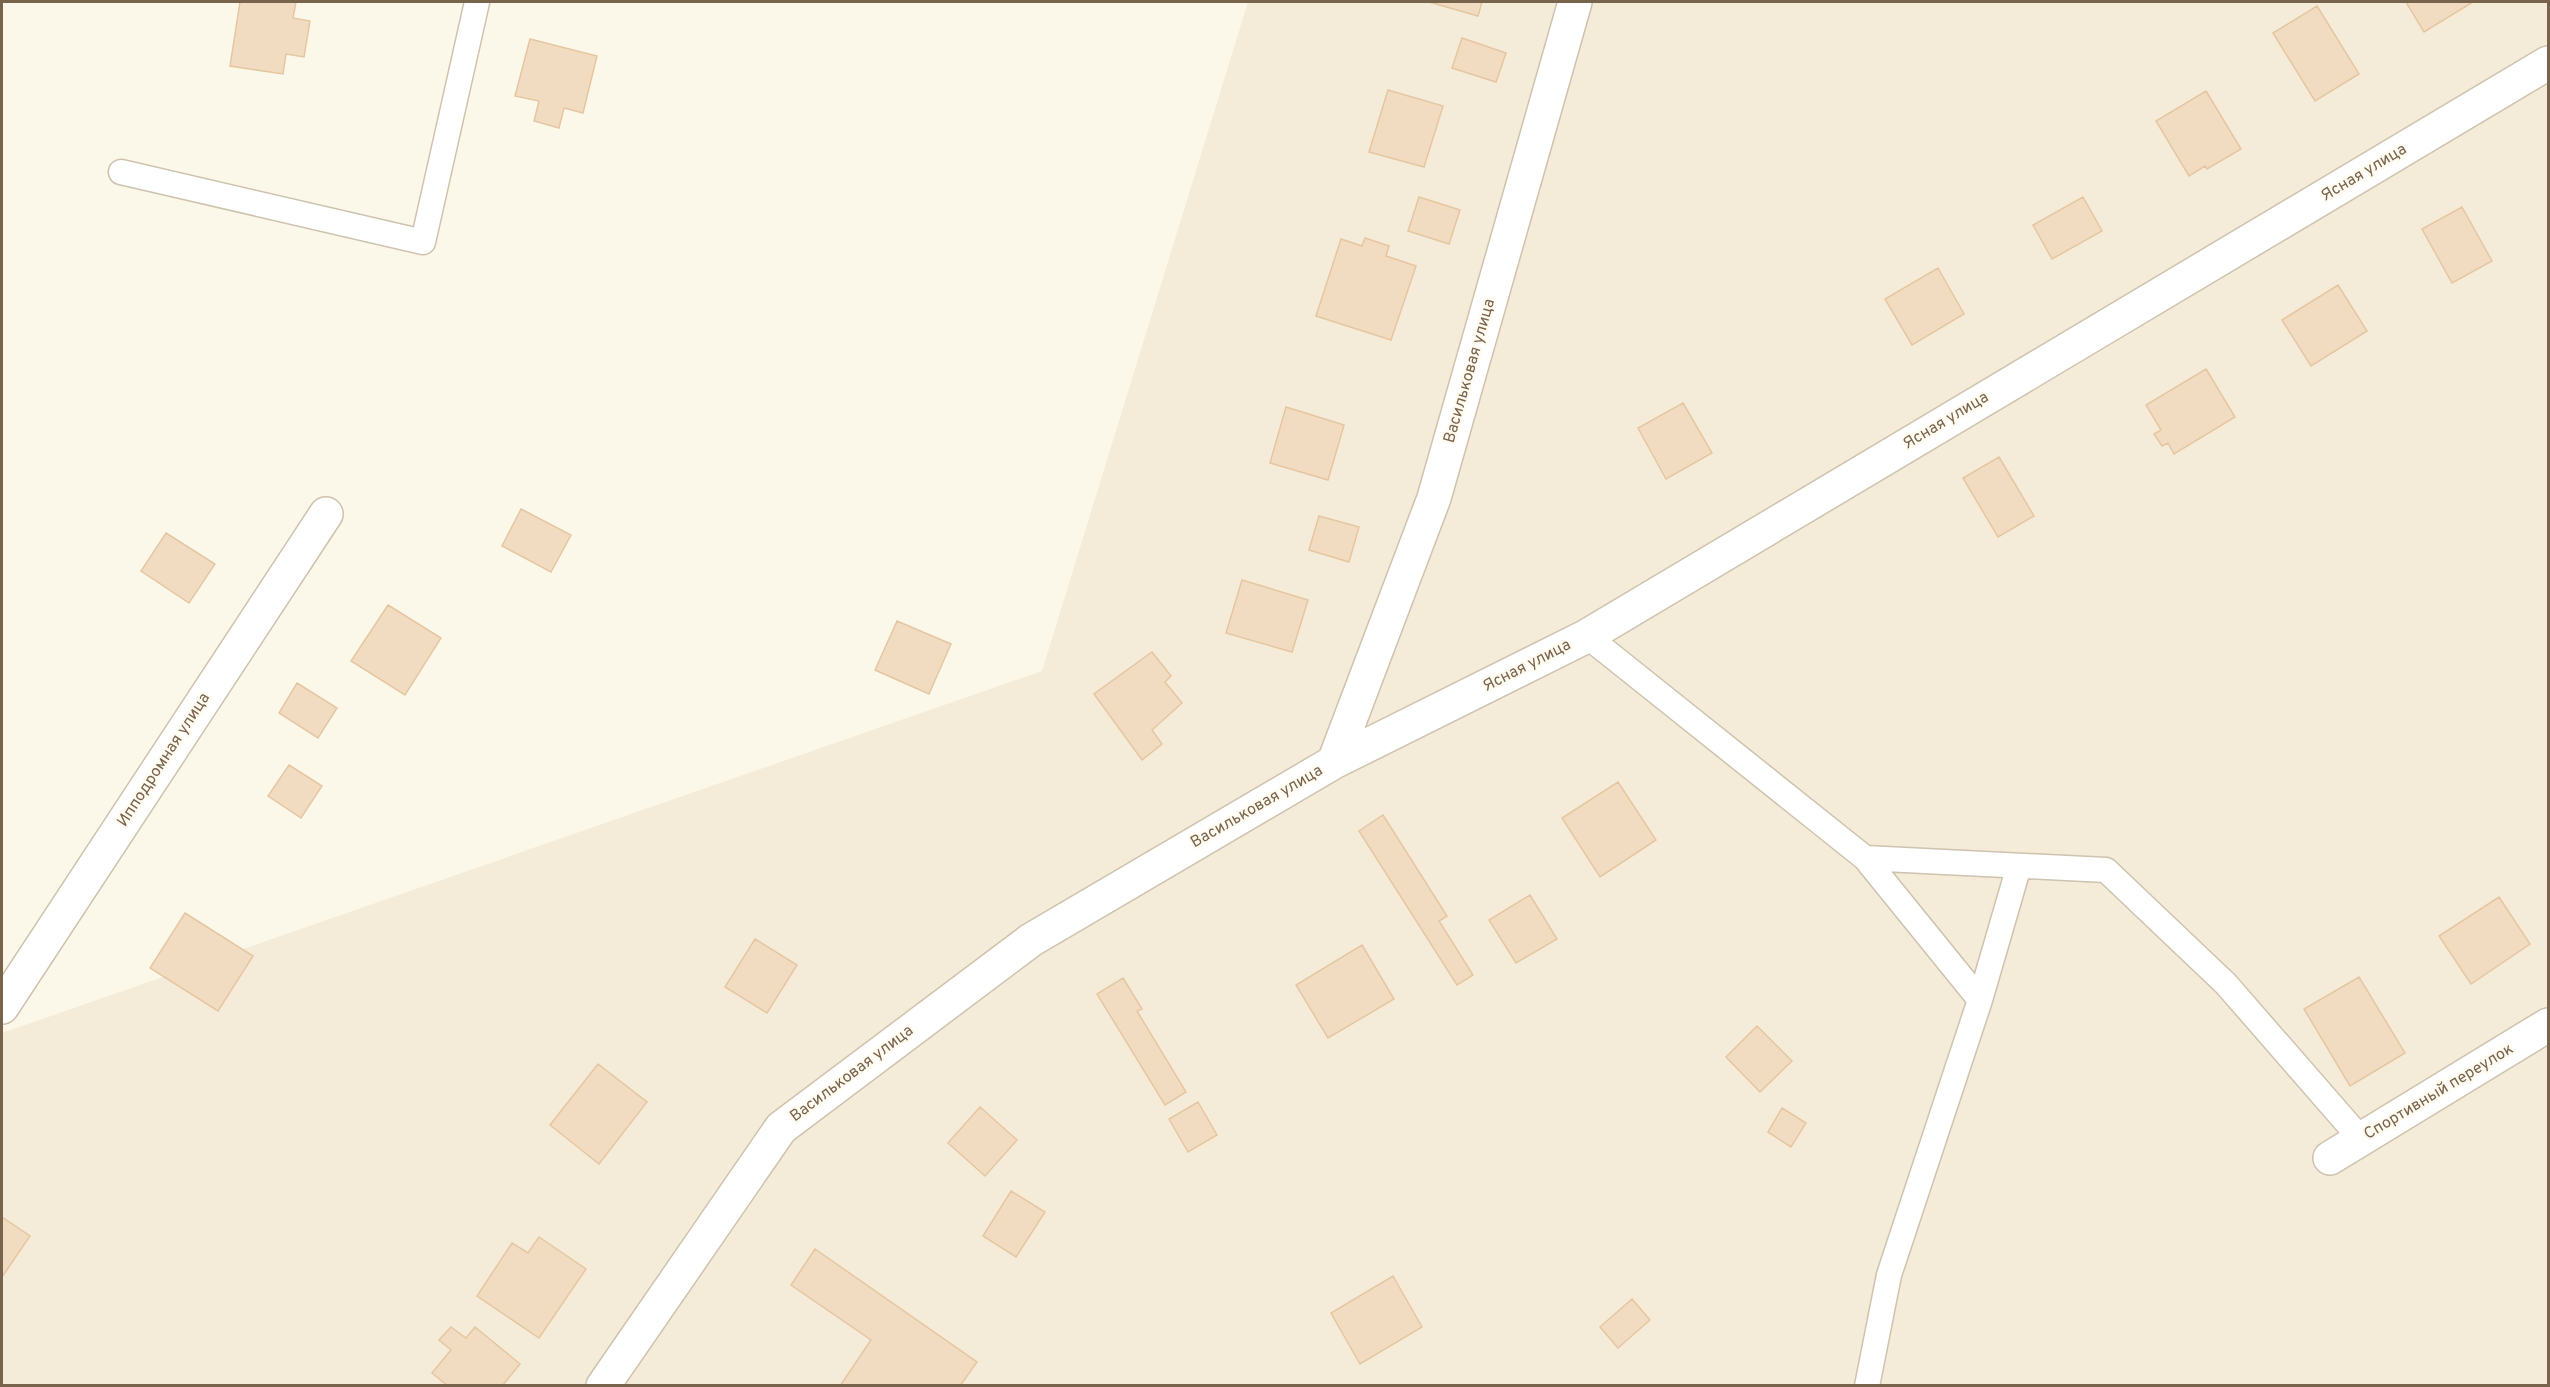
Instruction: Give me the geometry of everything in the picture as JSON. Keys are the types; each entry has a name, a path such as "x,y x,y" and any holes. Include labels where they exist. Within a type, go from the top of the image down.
{"street":[{"name":"Васильковая улица","path":"603,1386 781,1128 1031,939 1335,762 1434,498 1575,2"},
{"name":"Ясная улица","path":"1335,762 1587,636 2548,63"},
{"name":"Ипподромная улица","path":"2,1007 326,514"},
{"name":"Спортивный переулок","path":"2330,1158 2548,1026"}],"lane":[{"path":"121,172 423,242 477,2"},
{"path":"1587,636 1865,858 1980,999"},
{"path":"1865,858 2106,870 2226,984 2361,1139"},
{"path":"1867,1386 1889,1275 1980,999 2019,866"}],"shaded area":[{"path":"1248,2 2548,2 2548,1385 2,1385 2,1033 1042,671"}],"building":[{"path":"240,2 296,2 293,18 310,21 304,57 286,54 283,74 230,66"},
{"path":"1429,2 1482,2 1478,16"},
{"path":"2406,2 2473,2 2424,32"},
{"path":"2317,6 2359,74 2315,101 2273,33"},
{"path":"1462,38 1506,53 1496,82 1452,68"},
{"path":"530,39 597,56 583,113 564,108 559,128 534,121 539,101 515,96"},
{"path":"1388,90 1443,106 1424,167 1369,152"},
{"path":"2206,91 2241,149 2207,169 2205,166 2189,176 2156,121"},
{"path":"1419,197 1460,210 1449,244 1408,231"},
{"path":"2083,197 2102,231 2052,259 2033,225"},
{"path":"2462,207 2492,261 2452,283 2422,229"},
{"path":"1365,238 1389,246 1386,256 1416,266 1391,340 1316,316 1341,239 1362,246"},
{"path":"1938,268 1964,314 1912,345 1885,299"},
{"path":"2338,285 2367,331 2311,366 2282,320"},
{"path":"2206,369 2235,417 2174,454 2168,443 2162,446 2154,434 2161,430 2146,405"},
{"path":"1683,403 1712,453 1666,479 1638,428"},
{"path":"1286,407 1344,425 1328,480 1270,463"},
{"path":"1999,457 2034,516 1998,537 1963,478"},
{"path":"521,509 571,535 551,572 502,546"},
{"path":"1319,516 1359,527 1349,562 1309,550"},
{"path":"166,533 215,564 189,603 141,571"},
{"path":"1242,580 1308,600 1292,652 1226,633"},
{"path":"388,605 441,638 405,695 351,661"},
{"path":"897,621 951,644 929,694 875,670"},
{"path":"1152,652 1171,676 1165,682 1182,703 1152,730 1162,744 1142,760 1094,694"},
{"path":"297,683 337,708 318,738 279,713"},
{"path":"289,765 322,786 301,818 268,796"},
{"path":"1618,782 1656,840 1600,877 1562,818"},
{"path":"1383,815 1447,916 1439,921 1473,975 1457,985 1359,831"},
{"path":"1530,895 1557,939 1516,963 1489,920"},
{"path":"2499,897 2530,944 2471,984 2439,936"},
{"path":"185,913 253,956 218,1011 150,968"},
{"path":"755,939 797,965 767,1013 725,987"},
{"path":"1362,945 1394,999 1328,1038 1296,985"},
{"path":"2359,977 2405,1053 2350,1086 2304,1009"},
{"path":"1123,978 1142,1009 1137,1011 1186,1092 1165,1105 1097,994"},
{"path":"1757,1026 1792,1061 1760,1092 1726,1057"},
{"path":"598,1064 647,1102 599,1164 550,1125"},
{"path":"1198,1102 1217,1135 1188,1152 1169,1119"},
{"path":"980,1107 1017,1140 985,1176 948,1143"},
{"path":"1782,1108 1806,1123 1791,1147 1768,1132"},
{"path":"1011,1191 1045,1212 1016,1257 983,1236"},
{"path":"2,1217 30,1236 2,1277"},
{"path":"539,1237 586,1269 539,1338 477,1296 512,1243 528,1253"},
{"path":"815,1249 977,1362 960,1386 840,1386 871,1340 791,1285"},
{"path":"1393,1276 1422,1327 1360,1364 1331,1313"},
{"path":"1632,1299 1650,1320 1618,1348 1600,1327"},
{"path":"451,1327 466,1338 475,1327 520,1364 502,1386 448,1386 432,1373 451,1350 439,1340"}]}
